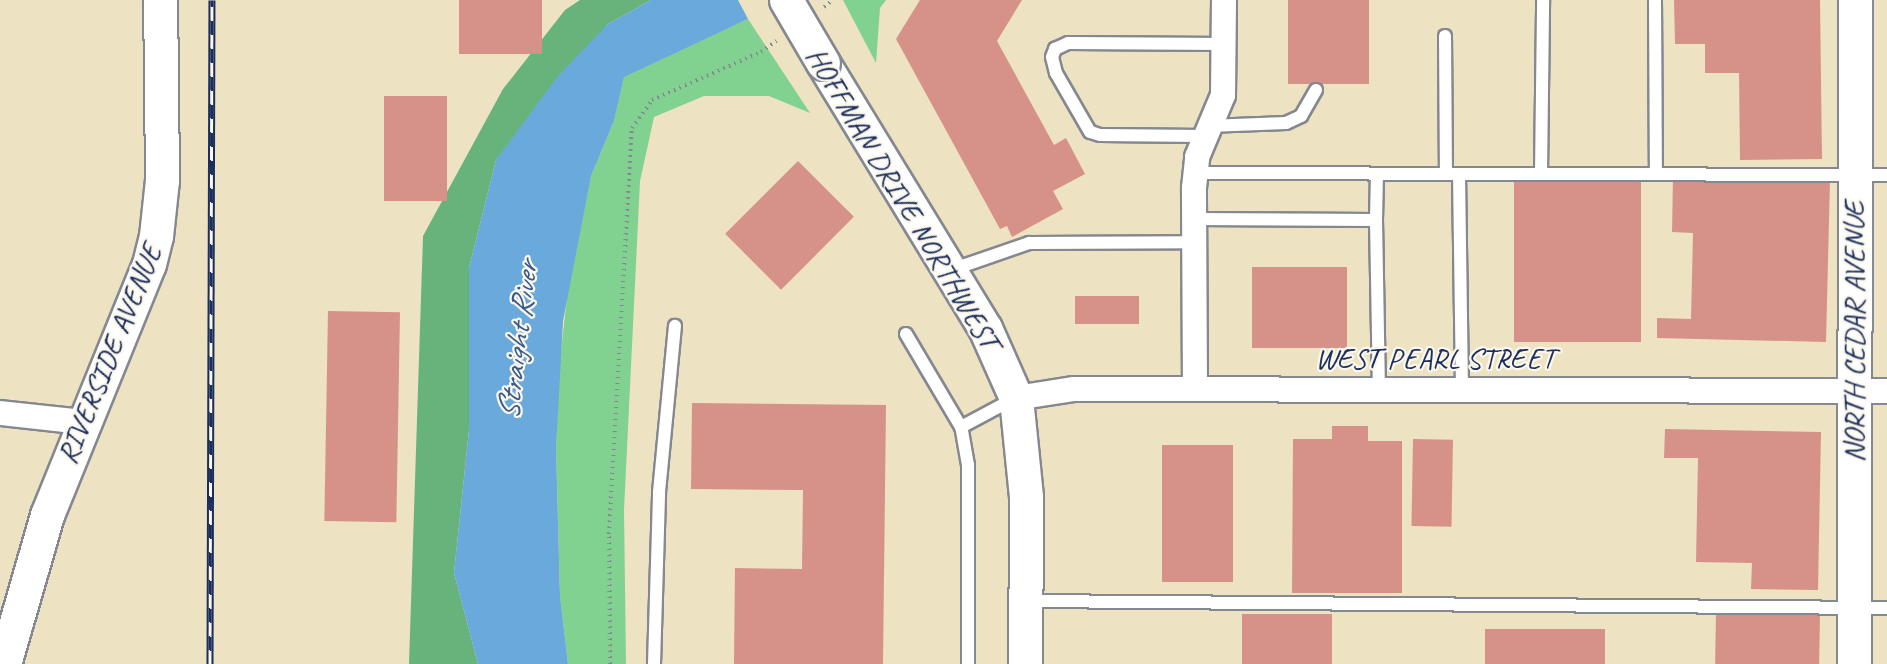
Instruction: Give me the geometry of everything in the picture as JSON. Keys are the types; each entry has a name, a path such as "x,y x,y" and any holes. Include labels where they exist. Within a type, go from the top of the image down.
{"street":[{"name":"RIVERSIDE AVENUE","path":"4,664 46,515 82,422 149,264 156,236 162,180 160,0"},
{"name":"HOFFMAN DRIVE NORTHWEST","path":"786,0 985,328 1016,398 1026,497 1025,664"},
{"path":"1195,388 1196,173 1206,131 1223,95 1224,0"},
{"name":"NORTH CEDAR AVENUE","path":"1854,664 1855,0"},
{"name":"WEST PEARL STREET","path":"1016,398 1074,388 1887,391"},
{"path":"0,413 82,422"}],"lane":[{"path":"1541,174 1543,0"},
{"path":"1655,0 1656,174"},
{"path":"1445,36 1446,174"},
{"path":"1224,44 1068,43 1060,45 1052,57 1056,73 1090,132 1100,135 1206,131 1286,123 1301,116 1316,90"},
{"path":"1196,173 1887,175"},
{"path":"1377,174 1379,389"},
{"path":"1459,174 1462,390"},
{"path":"950,271 1029,243 1194,230 1376,220"},
{"path":"654,664 659,492 675,326"},
{"path":"906,334 961,427 968,465 968,664"},
{"path":"961,427 1016,398"},
{"path":"1026,601 1887,608"}],"path":[{"path":"815,13 833,0"},
{"path":"610,664 609,534 632,128 652,100 761,51 779,39"}],"green space":[{"path":"580,0 651,0 608,24 496,160 469,268 469,430 454,573 478,664 409,664 423,236 503,89 565,10"},
{"path":"843,0 886,0 880,8 876,63"},
{"path":"748,19 810,113 769,96 704,96 654,117 640,181 624,510 626,664 568,664 560,596 556,448 559,370 569,278 591,176 614,121 624,76"}],"water":[{"name":"Straight River","path":"651,0 738,0 748,19 624,77 614,121 591,176 563,321 556,448 560,596 568,664 478,664 454,573 469,430 469,268 496,160 558,76 608,24"}],"building":[{"path":"459,0 542,0 542,54 459,54"},
{"path":"920,0 1022,0 997,41 1054,145 1066,138 1085,174 1053,191 1063,209 1012,237 1007,226 1000,229 896,39"},
{"path":"1288,0 1369,0 1369,84 1288,84"},
{"path":"1674,0 1820,0 1822,159 1740,160 1739,73 1705,73 1705,44 1675,44"},
{"path":"384,96 447,96 447,201 384,201"},
{"path":"798,161 854,217 781,290 725,234"},
{"path":"1673,177 1830,181 1826,342 1657,338 1657,318 1691,319 1693,233 1672,232"},
{"path":"1514,182 1641,182 1641,342 1514,342"},
{"path":"1252,267 1347,267 1347,348 1252,348"},
{"path":"1075,296 1139,296 1139,324 1075,324"},
{"path":"328,311 400,312 396,522 324,521"},
{"path":"692,403 886,405 883,664 734,664 735,568 802,569 803,490 691,489"},
{"path":"1332,426 1368,426 1368,441 1402,441 1402,593 1292,593 1293,439 1332,439"},
{"path":"1665,429 1821,432 1818,590 1751,589 1752,563 1696,562 1698,458 1664,458"},
{"path":"1413,439 1453,440 1451,527 1411,526"},
{"path":"1162,445 1233,445 1233,582 1162,582"},
{"path":"1716,613 1820,615 1819,664 1715,664"},
{"path":"1242,614 1332,614 1332,664 1242,664"},
{"path":"1485,629 1605,629 1605,664 1485,664"}],"railway":[{"path":"210,664 212,0"}]}
